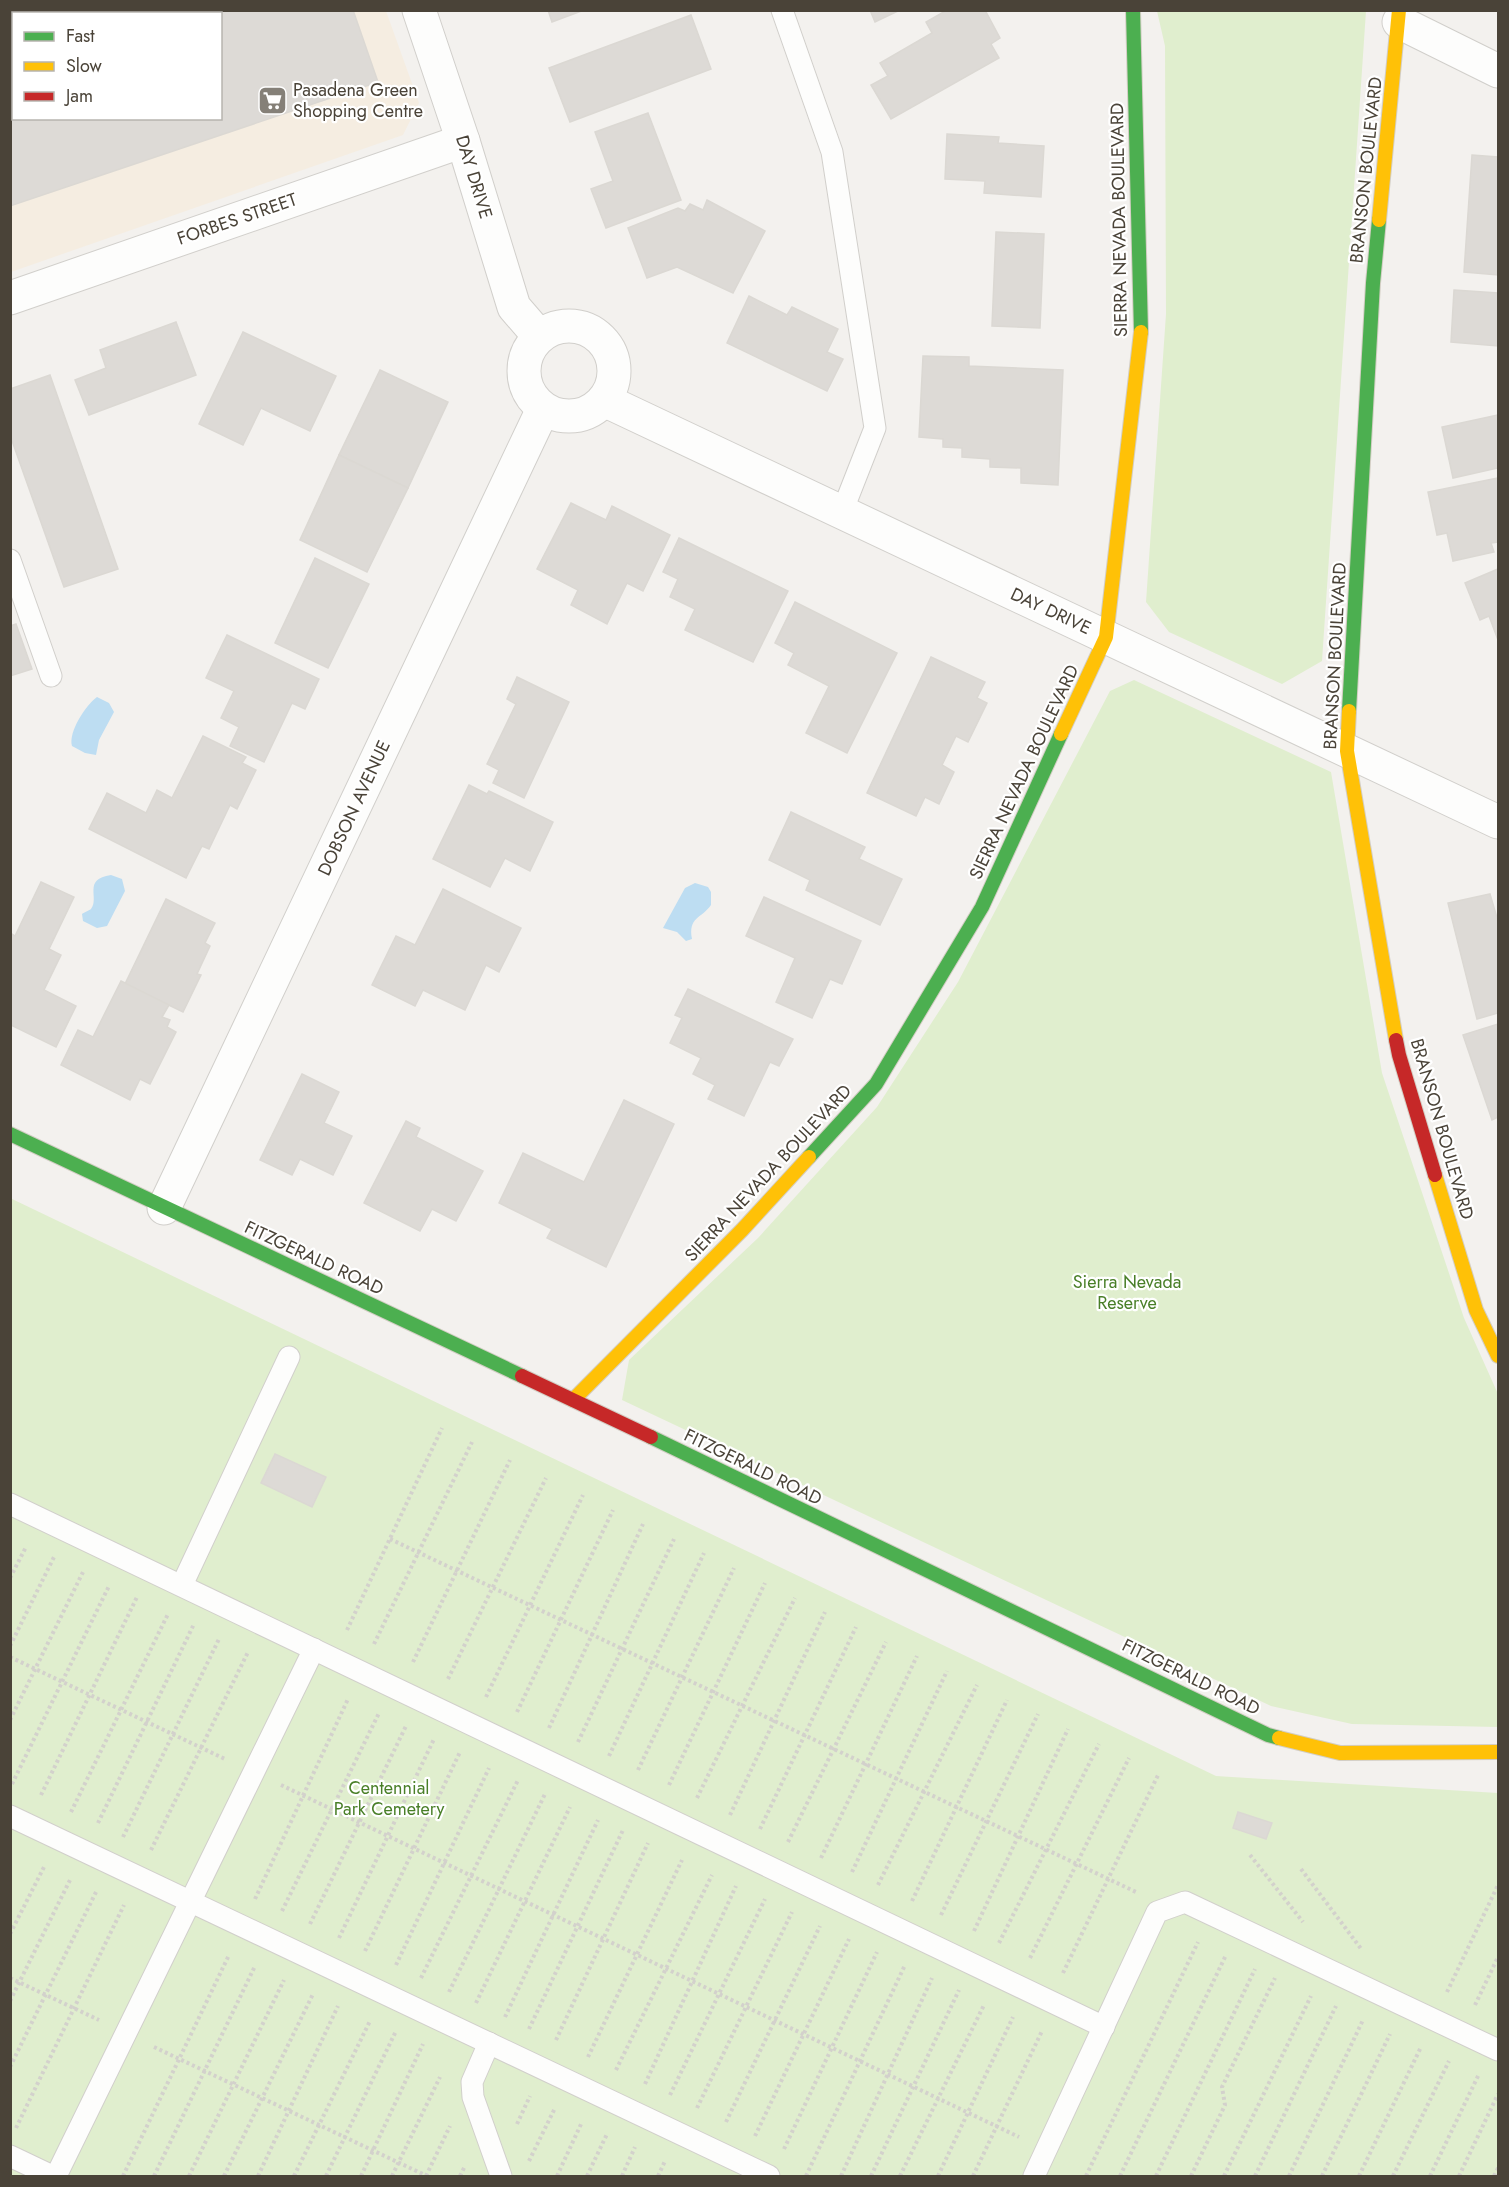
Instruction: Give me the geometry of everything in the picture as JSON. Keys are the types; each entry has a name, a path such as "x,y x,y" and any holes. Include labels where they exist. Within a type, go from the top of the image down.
{"street":[{"name":"DAY DRIVE","path":"419,10 463,141 514,307 539,336"},
{"name":"SIERRA NEVADA BOULEVARD","path":"573,1400 742,1230 876,1084 982,907 1106,637 1142,324 1133,10"},
{"path":"1399,16 1498,71"},
{"name":"BRANSON BOULEVARD","path":"1399,16 1373,282 1347,751 1399,1055 1476,1310 1498,1356"},
{"name":"FORBES STREET","path":"10,298 463,141"},
{"path":"567,325 582,327 596,333 610,351 615,373 612,387 604,400 594,409 575,416 556,415 543,409 533,399 526,387 523,374 530,347 539,336 552,328 567,325"},
{"name":"DAY DRIVE","path":"604,400 1498,822"},
{"name":"DOBSON AVENUE","path":"164,1208 543,409"},
{"name":"FITZGERALD ROAD","path":"10,1134 573,1400 1268,1735 1340,1753 1498,1752"}],"lane":[{"path":"782,10 832,152 875,428 842,513"},
{"path":"10,560 51,676"},
{"path":"182,1585 290,1357"},
{"path":"10,1504 1104,2027"},
{"path":"10,2156 54,2176 314,1649"},
{"path":"19,1820 770,2176"},
{"path":"1034,2176 1157,1912 1185,1902 1495,2049"},
{"path":"490,2044 472,2082 473,2097 500,2171"}],"path":[{"path":"334,1658 442,1428"},
{"path":"361,1671 472,1442"},
{"path":"400,1690 510,1460"},
{"path":"434,1707 546,1478"},
{"path":"473,1725 583,1495"},
{"path":"294,2176 613,1510"},
{"path":"326,2176 471,1876 534,1754 644,1524"},
{"path":"10,1646 66,1531"},
{"path":"390,1539 1169,1907"},
{"path":"517,2056 577,1927 596,1784 622,1648 674,1539"},
{"path":"10,1720 96,1545"},
{"path":"392,2176 525,1902 596,1784 704,1553"},
{"path":"10,1788 123,1557"},
{"path":"361,2176 499,1889 596,1784 682,1677 734,1568"},
{"path":"19,1820 90,1694 150,1570"},
{"path":"500,2171 543,2069 713,1691 765,1583"},
{"path":"10,1934 182,1585"},
{"path":"10,2001 207,1597"},
{"path":"527,2166 637,1955 742,1705 795,1598"},
{"path":"587,2176 613,2102 666,1969 774,1721 825,1612"},
{"path":"557,2176 613,2102 692,1982 856,1627"},
{"path":"657,2123 886,1642"},
{"path":"684,2136 917,1656"},
{"path":"10,1657 1046,2150"},
{"path":"713,2150 774,2021 947,1671"},
{"path":"742,2163 803,2034 977,1685"},
{"path":"938,2176 968,2113 958,1957 957,1807 1007,1700"},
{"path":"900,2176 938,2099 958,1957 987,1821 1038,1714"},
{"path":"841,2176 888,2074 958,1957 1068,1729"},
{"path":"806,2176 860,2061 958,1957 1046,1849 1099,1744"},
{"path":"781,2155 832,2048 958,1957 1077,1864 1129,1758"},
{"path":"973,2176 1108,1879 1159,1773"},
{"path":"490,2044 553,1915 596,1784"},
{"path":"1250,1855 1306,1926"},
{"path":"1301,1869 1363,1951"},
{"path":"1086,2176 1212,1914"},
{"path":"1120,2176 1239,1927"},
{"path":"1156,2176 1269,1941"},
{"path":"1191,2176 1225,2105 1222,2087 1288,1951"},
{"path":"871,2176 913,2087 958,1957"},
{"path":"1394,2176 1498,1957"},
{"path":"1224,2176 1324,1968"},
{"path":"10,1978 426,2176 454,2119 480,2116 460,2176"},
{"path":"1256,2176 1349,1979"},
{"path":"1289,2176 1376,1992"},
{"path":"1322,2176 1404,2005"},
{"path":"1430,2176 1495,2049"},
{"path":"1459,2176 1498,2094"},
{"path":"1494,2176 1498,2168"}],"shaded area":[{"path":"10,11 386,11 419,103 403,135 11,272"}],"green space":[{"path":"1157,11 1366,11 1322,661 1282,684 1169,632 1146,602 1166,314 1165,46"},
{"name":"Sierra Nevada Reserve","path":"1134,680 1331,772 1382,1073 1464,1318 1498,1394 1498,1727 1352,1724 1271,1706 622,1400 629,1360 758,1238 877,1107 958,982 1110,691"},
{"name":"Centennial Park Cemetery","path":"10,1198 1216,1776 1498,1793 1498,2176 11,2176"}],"water":[{"path":"97,697 109,703 114,712 99,740 96,755 85,753 72,746 71,740 79,719"},
{"path":"111,875 122,879 125,891 107,926 97,928 83,921 82,914 91,909 93,905 94,885 97,880"},
{"path":"695,883 708,887 711,892 711,905 696,919 692,926 692,939 686,941 677,932 663,928 685,888"}],"building":[{"name":"Pasadena Green Shopping Centre","path":"10,10 353,10 378,82 10,206"},
{"path":"548,10 584,10 552,22"},
{"path":"870,10 900,10 875,22"},
{"path":"947,10 985,10 1000,38 991,44 999,58 891,119 871,85 888,76 880,63 932,33 926,22"},
{"path":"691,15 711,69 570,122 549,68"},
{"path":"648,113 681,200 606,228 591,189 613,181 595,132"},
{"path":"947,134 999,137 998,143 1044,146 1041,197 984,193 985,181 945,179"},
{"path":"1472,155 1498,157 1498,275 1464,272"},
{"path":"707,200 765,231 733,293 677,267 647,278 628,228 678,208 685,211 690,204 703,210"},
{"path":"996,232 1044,234 1040,328 992,326"},
{"path":"1454,290 1498,293 1498,346 1451,342"},
{"path":"749,296 787,315 792,307 838,329 827,352 843,359 827,391 727,343"},
{"path":"176,322 196,375 89,415 75,380 106,368 100,350"},
{"path":"243,332 336,376 310,431 261,408 243,445 199,424"},
{"path":"923,356 969,357 969,366 1063,370 1058,485 1021,483 1021,468 990,467 990,459 962,457 962,448 943,447 943,439 919,437"},
{"path":"380,370 448,402 408,488 339,455"},
{"path":"50,375 118,569 64,587 10,435 10,389"},
{"path":"1498,415 1498,468 1453,478 1442,427"},
{"path":"339,455 408,488 367,572 300,540"},
{"path":"1498,478 1498,542 1491,543 1494,552 1453,561 1447,533 1437,535 1428,492"},
{"path":"571,503 606,520 612,506 670,535 643,591 627,583 607,624 571,605 578,590 537,569"},
{"path":"679,538 788,591 753,662 685,630 695,609 670,597 678,579 663,572"},
{"path":"315,558 369,584 328,668 275,643"},
{"path":"1498,569 1498,640 1489,616 1480,620 1465,583"},
{"path":"795,602 897,653 847,753 806,733 829,686 788,665 794,653 775,643"},
{"path":"16,624 32,669 10,676 10,626"},
{"path":"227,635 319,679 305,709 292,703 264,762 230,746 239,727 221,718 234,691 206,678"},
{"path":"931,657 985,682 977,698 987,703 968,742 956,736 942,765 954,772 939,804 925,797 916,816 867,793"},
{"path":"517,677 569,702 524,798 493,783 499,770 487,764 516,704 507,699"},
{"path":"203,736 246,757 242,763 256,770 237,809 230,805 209,849 202,846 186,878 89,829 107,793 146,813 157,790 172,798"},
{"path":"469,785 487,794 489,791 553,822 530,871 505,858 490,887 433,859"},
{"path":"791,812 865,847 859,859 902,879 880,925 806,890 810,880 769,860"},
{"path":"41,882 74,897 49,949 61,955 44,990 76,1006 56,1047 11,1025 10,1027 10,937 12,934 15,936"},
{"path":"443,889 521,928 499,972 486,965 465,1010 423,990 415,1006 372,985 396,936 415,945"},
{"path":"1490,894 1498,921 1498,1013 1477,1019 1448,903"},
{"path":"764,897 861,941 842,984 830,979 812,1018 776,1002 795,958 746,936"},
{"path":"166,899 215,923 205,943 210,946 197,974 201,975 183,1012 125,984"},
{"path":"121,981 169,1005 162,1017 170,1020 167,1027 176,1032 150,1084 140,1079 130,1100 61,1065 78,1030 93,1037"},
{"path":"688,989 793,1039 779,1066 770,1062 744,1116 708,1099 715,1085 693,1074 701,1058 670,1043 682,1018 675,1015"},
{"path":"1498,1024 1498,1117 1492,1120 1463,1035"},
{"path":"302,1074 339,1092 324,1123 352,1136 333,1175 300,1159 292,1175 260,1160"},
{"path":"624,1100 674,1124 606,1267 547,1238 552,1229 499,1203 523,1153 584,1182"},
{"path":"406,1121 420,1128 416,1137 483,1171 456,1221 432,1209 420,1231 364,1203"},
{"path":"275,1454 326,1477 312,1507 261,1483"},
{"path":"1238,1812 1272,1823 1266,1839 1233,1828"}],"traffic: fast":[{"path":"1133,10 1141,332"},
{"path":"1349,711 1373,283 1379,220"},
{"path":"809,1157 876,1084 982,907 1061,734"},
{"path":"10,1134 522,1376"},
{"path":"651,1437 1268,1735 1279,1738"}],"traffic: slow":[{"path":"1379,220 1399,10"},
{"path":"1061,734 1106,637 1141,332"},
{"path":"1349,711 1347,751 1396,1040"},
{"path":"573,1400 742,1230 809,1157"},
{"path":"1435,1175 1476,1310 1498,1356"},
{"path":"1279,1738 1340,1753 1498,1752"}],"traffic: jam":[{"path":"1396,1040 1435,1175"},
{"path":"522,1376 651,1437"}],"place":[{"name":"Pasadena Green Shopping Centre","path":"272,100"}]}
